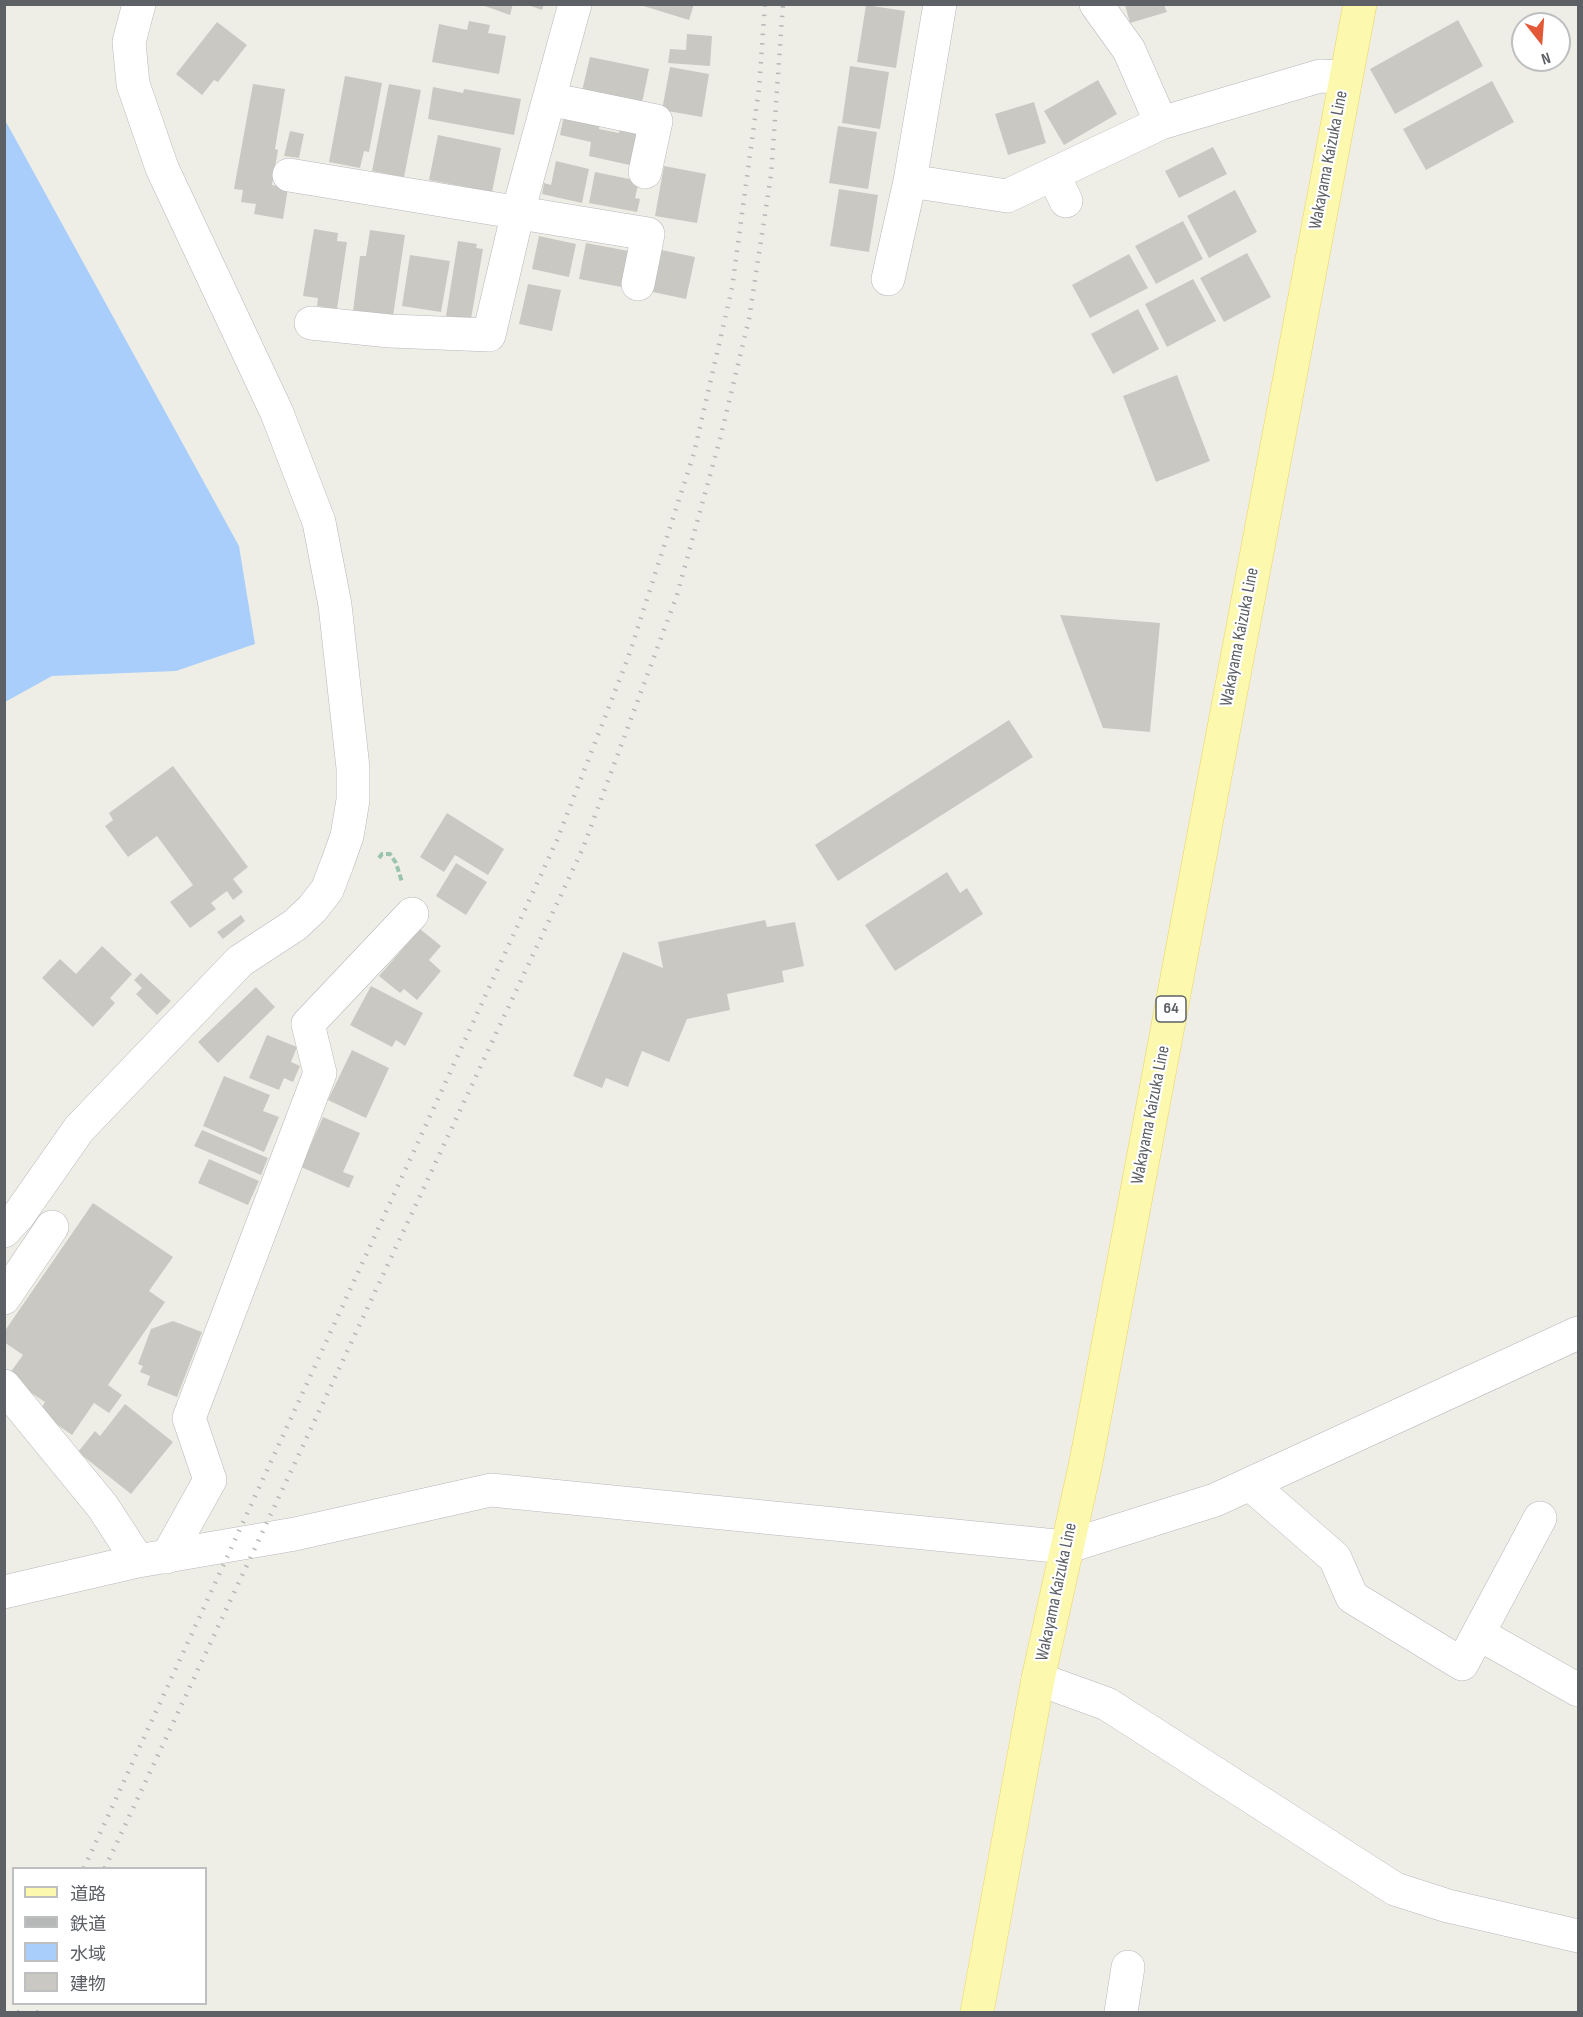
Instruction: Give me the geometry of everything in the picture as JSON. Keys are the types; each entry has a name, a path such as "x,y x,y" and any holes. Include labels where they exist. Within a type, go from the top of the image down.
{"main road":[{"name":"Wakayama Kaizuka Line","path":"977,2013 1038,1679 1089,1450 1344,77 1360,4"}],"street":[{"path":"9,1217 87,1121 240,961 295,925 312,909 327,890 337,864 347,836 353,800 353,768 335,605 319,522 277,412 162,168 140,105 133,84 129,42 139,4"},
{"path":"311,323 390,331 489,335 518,212 575,4"},
{"path":"888,279 910,181 940,4"},
{"path":"1096,4 1129,50 1161,123"},
{"path":"910,181 1007,196 1060,188 1161,123 1320,76 1344,77"},
{"path":"549,99 656,121 645,172"},
{"path":"289,175 648,234 638,284"},
{"path":"153,1559 210,1480 189,1418 320,1073 308,1024 412,914"},
{"path":"4,1298 52,1227"},
{"path":"4,1592 153,1559 295,1534 491,1490 1066,1548 1215,1500 1578,1333"},
{"path":"4,1386 102,1507 153,1559"},
{"path":"1250,1484 1335,1558 1352,1597 1462,1664 1540,1518"},
{"path":"1479,1634 1578,1690"},
{"path":"1038,1679 1107,1704 1395,1889 1448,1906 1578,1936"},
{"path":"1121,2013 1128,1967"}],"path":[{"path":"372,866 382,854 390,854 396,862 412,914"}],"water":[{"path":"5,120 239,546 255,644 176,671 52,676 5,702"}],"building":[{"path":"479,4 513,4 510,15"},
{"path":"525,4 544,4 542,10"},
{"path":"637,4 694,4 689,20"},
{"path":"866,5 905,11 896,68 857,62"},
{"path":"1125,5 1164,5 1167,12 1130,23"},
{"path":"1458,20 1483,66 1395,114 1370,69"},
{"path":"469,21 490,25 488,33 506,36 499,74 432,62 439,24 467,30"},
{"path":"217,22 247,45 218,82 214,80 202,95 176,74"},
{"path":"687,34 712,36 710,66 668,63 670,49 686,50"},
{"path":"590,57 649,69 642,103 582,91"},
{"path":"850,66 889,72 880,129 842,123"},
{"path":"670,67 709,74 702,117 662,110"},
{"path":"345,76 382,83 369,152 364,151 360,168 329,162"},
{"path":"1098,80 1117,114 1064,145 1044,111"},
{"path":"1492,81 1514,122 1426,170 1403,129"},
{"path":"253,84 285,89 275,149 278,150 272,185 288,188 283,219 254,214 256,204 241,202 243,190 234,189"},
{"path":"389,84 421,90 404,177 372,171"},
{"path":"433,87 463,93 464,89 521,99 514,135 428,119"},
{"path":"1034,102 1046,143 1008,155 995,114"},
{"path":"564,115 600,122 599,129 619,133 620,128 641,132 634,166 589,156 591,142 560,135"},
{"path":"838,126 877,132 868,189 829,183"},
{"path":"290,131 304,134 299,158 284,156"},
{"path":"438,135 501,148 492,192 429,180"},
{"path":"1213,147 1227,174 1179,198 1165,171"},
{"path":"556,161 589,169 582,203 542,194 544,183 551,185"},
{"path":"664,166 706,174 697,223 655,216"},
{"path":"595,172 639,181 635,198 640,199 637,212 589,203"},
{"path":"839,189 878,195 869,252 830,246"},
{"path":"1235,190 1257,232 1209,258 1187,216"},
{"path":"1183,221 1203,259 1156,284 1135,246"},
{"path":"314,229 338,233 337,241 347,242 337,309 317,306 318,298 303,296"},
{"path":"370,230 405,235 393,316 353,311 360,256 366,256"},
{"path":"539,236 576,244 569,277 532,269"},
{"path":"458,241 477,244 476,248 483,249 471,319 446,316"},
{"path":"586,243 634,252 627,288 579,279"},
{"path":"657,249 695,257 686,299 648,291"},
{"path":"1247,253 1271,297 1224,322 1200,278"},
{"path":"1129,254 1148,288 1090,318 1072,285"},
{"path":"410,255 450,261 441,312 402,306"},
{"path":"1193,279 1216,321 1167,347 1145,304"},
{"path":"528,284 561,290 552,331 519,324"},
{"path":"1138,309 1159,349 1113,374 1091,334"},
{"path":"1177,375 1210,461 1156,482 1123,396"},
{"path":"1060,615 1160,623 1150,732 1103,728"},
{"path":"1009,720 1033,757 838,881 815,845"},
{"path":"173,766 248,867 233,879 243,892 233,900 227,891 211,903 216,909 190,928 170,902 193,885 157,836 128,857 105,826 113,820 109,813"},
{"path":"447,813 504,849 488,875 455,855 444,872 420,857"},
{"path":"456,863 487,882 466,915 436,896"},
{"path":"947,872 960,893 967,888 983,914 895,971 865,925"},
{"path":"241,915 245,921 223,939 217,932"},
{"path":"765,920 767,927 795,922 804,966 782,971 784,982 727,994 730,1010 687,1019 669,1062 642,1051 628,1087 606,1078 602,1088 573,1076 623,952 663,968 658,942"},
{"path":"420,929 441,946 429,960 441,971 417,1000 404,989 400,993 379,976"},
{"path":"102,946 132,974 110,998 115,1003 93,1027 42,978 60,959 76,974"},
{"path":"141,973 171,1001 157,1015 136,994 142,988 134,980"},
{"path":"371,986 423,1013 405,1046 396,1040 392,1047 350,1025"},
{"path":"256,987 275,1007 218,1063 198,1042"},
{"path":"267,1035 297,1047 291,1062 300,1066 293,1082 284,1078 279,1090 249,1078"},
{"path":"352,1050 389,1068 366,1118 328,1100"},
{"path":"224,1076 270,1095 263,1111 279,1117 264,1152 203,1126"},
{"path":"323,1117 360,1133 343,1172 354,1176 349,1188 301,1167"},
{"path":"202,1130 268,1158 261,1175 194,1146"},
{"path":"209,1159 259,1181 248,1205 198,1183"},
{"path":"93,1203 173,1257 149,1291 165,1302 108,1385 122,1395 109,1413 94,1403 72,1435 39,1412 45,1402 7,1377 23,1355 4,1342 4,1332"},
{"path":"173,1321 202,1332 177,1397 147,1385 150,1376 140,1372 143,1366 138,1364 151,1329"},
{"path":"125,1404 173,1442 131,1494 78,1452 95,1431 100,1436"}],"railway":[{"path":"84,1867 557,840 628,658 694,453 732,288 759,88 765,4"},
{"path":"105,1867 583,848 677,595 720,439 749,319 771,175 783,4"},
{"path":"19,2012 22,2005"},
{"path":"38,2012 42,2005"}]}
